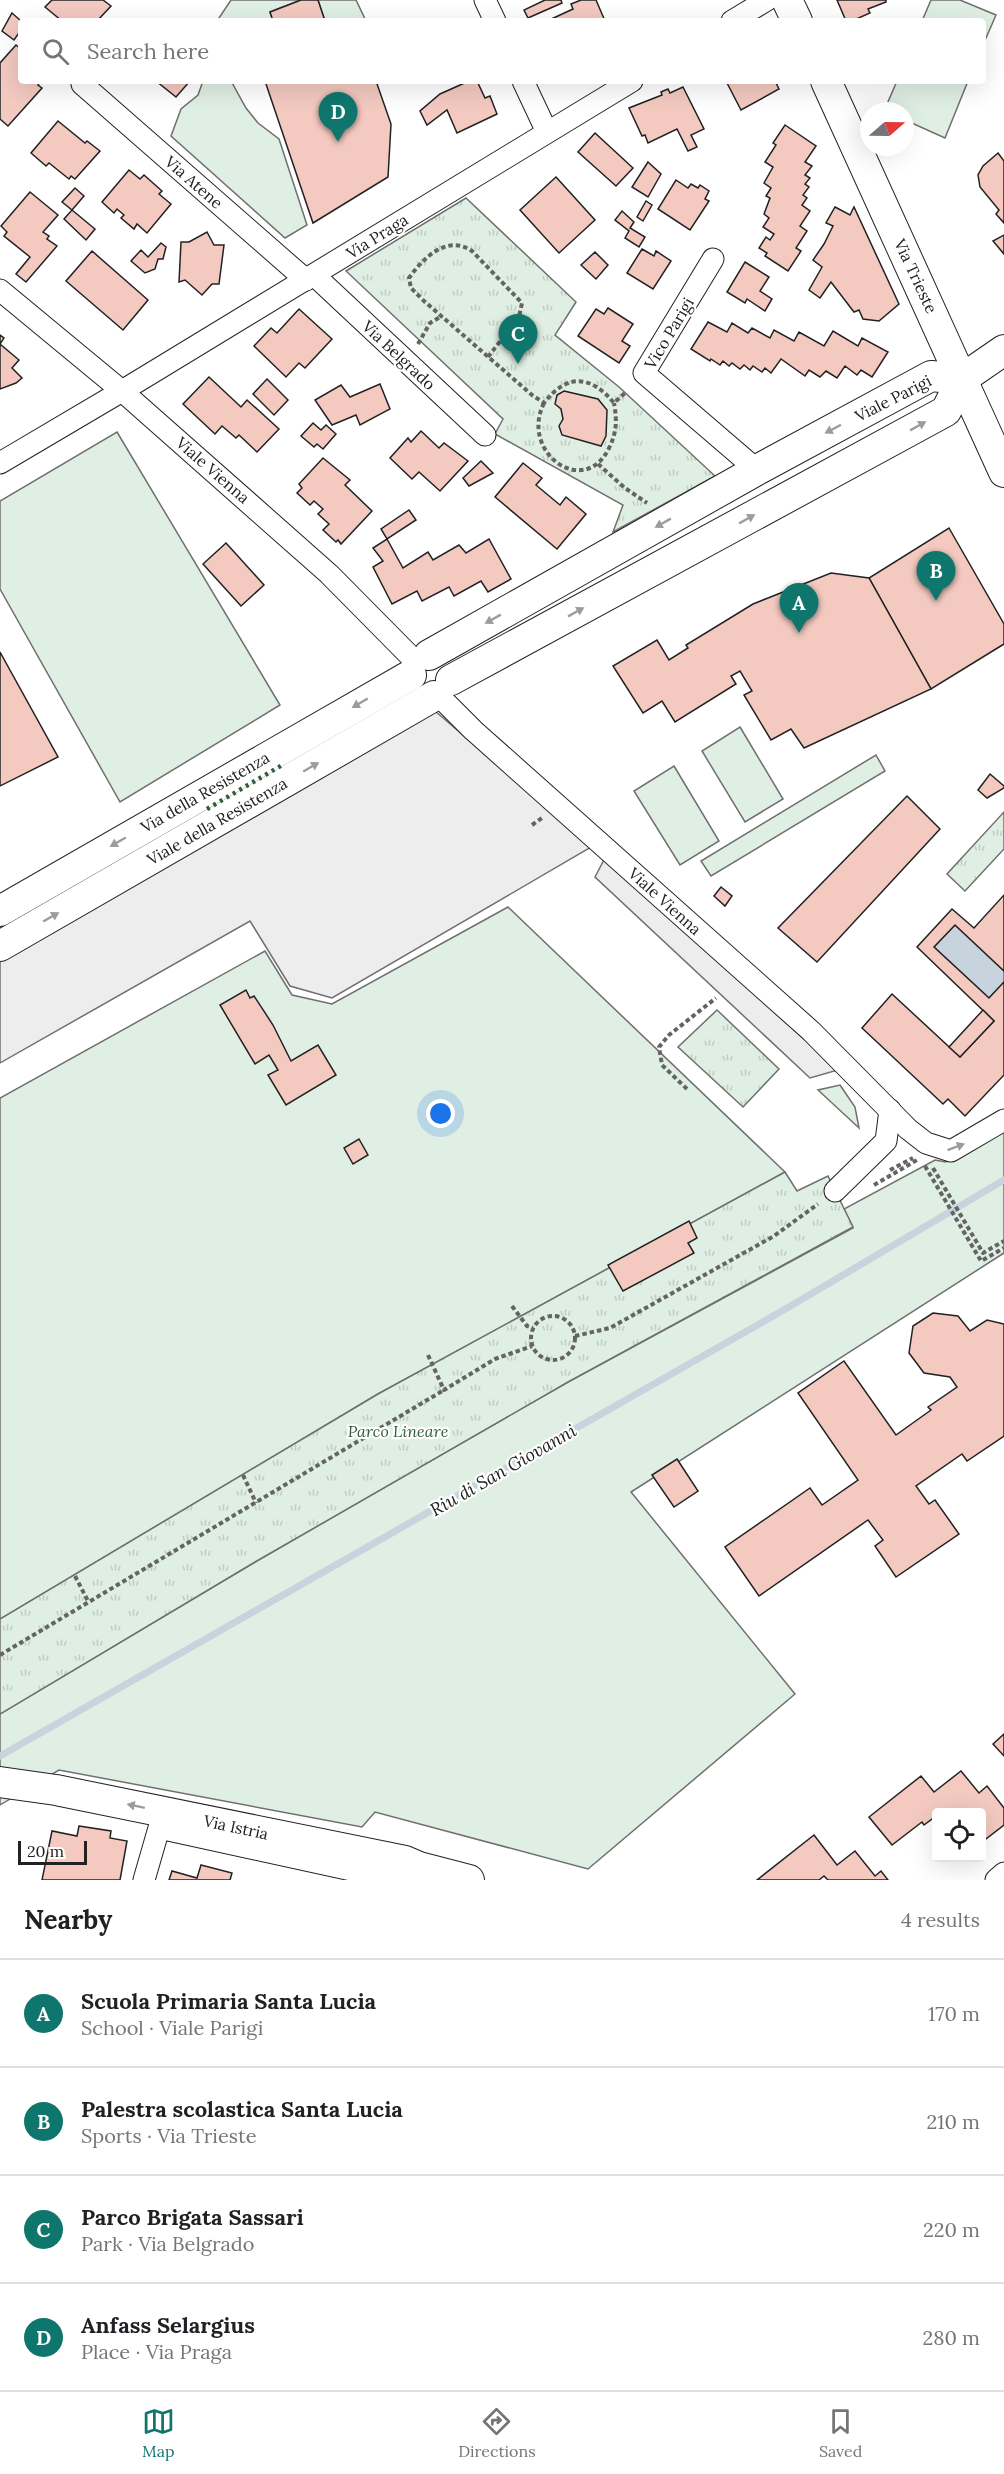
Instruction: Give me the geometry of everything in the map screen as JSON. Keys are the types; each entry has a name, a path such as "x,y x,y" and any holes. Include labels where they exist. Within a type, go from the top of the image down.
{"street":[{"path":"485,0 494,18"},
{"path":"737,18 767,0"},
{"path":"787,0 796,18"},
{"name":"Via Atene","path":"82,84 310,278"},
{"path":"525,84 547,132"},
{"name":"Via Praga","path":"0,463 310,278 627,84"},
{"name":"Via Trieste","path":"827,84 1004,471"},
{"name":"Vico Parigi","path":"713,259 644,373 757,470"},
{"name":"Via Belgrado","path":"310,278 485,435"},
{"name":"Viale Vienna","path":"0,290 122,391 329,574 418,664"},
{"path":"962,379 1004,350"},
{"name":"Viale Parigi","path":"418,664 757,470 931,376 962,379 946,411 441,690"},
{"path":"418,664 416,690 428,696 441,690"},
{"name":"Via della Resistenza","path":"0,911 418,664"},
{"name":"Viale Vienna","path":"441,690 473,730 811,1031 908,1130 926,1143 951,1151 1004,1120"},
{"name":"Viale della Resistenza","path":"0,946 441,690"},
{"path":"835,1191 886,1141 890,1110"},
{"name":"Via Istria","path":"0,1782 56,1790 405,1861 417,1873 469,1880"},
{"path":"144,1880 159,1828 388,1878 417,1873"},
{"path":"996,1880 1004,1873"}],"path":[{"path":"488,357 519,317 522,303 471,251 462,244 451,244 439,249 416,269 409,278 411,288 488,357 544,403"},
{"path":"417,345 430,323 442,316"},
{"path":"581,380 595,384 614,403 617,422 615,436 603,460 598,464 576,470 566,468 554,461 540,439 537,426 544,403 551,393 566,384 581,380"},
{"path":"614,403 626,392"},
{"path":"598,464 625,488 650,504"},
{"path":"687,1089 662,1065 659,1047 669,1035 716,998"},
{"path":"871,1187 921,1158 981,1261 1004,1248"},
{"path":"933,1168 983,1253 1004,1241"},
{"path":"575,1336 610,1328 774,1236 835,1191"},
{"path":"513,1306 527,1326 533,1328"},
{"path":"557,1316 569,1323 575,1336 572,1350 561,1359 554,1361 541,1357 532,1346 533,1328 542,1318 557,1316"},
{"path":"0,1654 495,1359 532,1346"},
{"path":"428,1355 444,1390"},
{"path":"243,1475 256,1503"},
{"path":"75,1576 88,1601"}],"green space":[{"path":"231,0 301,0 270,12 272,18 219,18"},
{"path":"318,0 356,0 365,18 324,18"},
{"path":"931,0 960,0 996,15 986,38 986,18 923,18"},
{"path":"202,84 233,84 246,108 258,123 279,139 307,225 285,238 171,136 181,109 198,95"},
{"path":"896,84 967,84 945,138 914,124 914,102 888,102"},
{"path":"466,198 576,302 555,335 619,387 715,476 613,532 623,505 495,434 503,419 346,271"},
{"path":"117,432 280,705 120,802 0,589 0,501"},
{"path":"740,727 783,799 745,822 702,751"},
{"path":"876,755 885,771 711,876 701,861"},
{"path":"674,766 719,841 680,865 634,791"},
{"path":"1004,812 1004,849 965,891 947,874"},
{"path":"508,907 785,1172 378,1394 0,1619 0,1098 265,951 292,995 332,1004"},
{"path":"717,1010 779,1069 743,1107 678,1047"},
{"path":"840,1085 855,1107 859,1128 818,1090"},
{"path":"1004,1128 1004,1253 631,1492 795,1694 588,1869 375,1812 362,1827 59,1770 0,1805 0,1714 255,1562 568,1382 853,1228 844,1209 935,1160 946,1162"},
{"name":"Parco Lineare","path":"785,1172 797,1191 828,1176 853,1227 568,1382 255,1562 0,1714 0,1619 378,1394"}],"shaded area":[{"path":"435,711 593,846 332,998 290,986 250,921 0,1063 0,958"},
{"path":"605,858 838,1070 810,1078 595,877"},
{"path":"955,925 1004,971 1004,982 989,998 934,947"}],"building":[{"path":"52,0 103,0 111,6 100,18 58,18 45,7"},
{"path":"301,0 318,0 324,18 272,18 270,12"},
{"path":"545,0 561,0 562,3 528,18 524,10"},
{"path":"581,0 596,0 604,18 554,18 573,9 571,4"},
{"path":"837,0 886,0 868,9 870,13 859,18 845,18"},
{"path":"12,13 18,18 18,34 14,40 2,31"},
{"path":"16,45 18,47 18,84 39,84 42,88 8,126 0,119 0,63"},
{"path":"160,84 187,84 176,97"},
{"path":"266,84 377,84 391,124 388,177 313,223"},
{"path":"462,84 478,84 485,98 490,96 497,114 457,133 447,110 427,125 420,111 440,94"},
{"path":"728,84 776,84 779,89 741,110"},
{"path":"683,87 704,129 691,135 697,147 688,151 677,129 648,143 645,135 642,136 629,108 662,95 661,92 668,89 670,93"},
{"path":"58,121 85,143 87,141 100,151 75,179 71,176 69,179 49,163 46,166 31,153"},
{"path":"785,125 816,146 805,162 812,166 805,175 810,178 805,184 809,187 803,195 807,198 802,205 810,211 800,226 807,231 796,248 801,251 788,271 765,256 767,253 759,248 766,237 770,240 774,234 763,227 769,218 764,214 770,198 766,196 771,188 764,183 773,167 765,162 776,145 773,143"},
{"path":"595,133 633,168 616,186 578,152"},
{"path":"998,153 1004,161 1004,223 996,214 999,210 980,187 978,175 983,166"},
{"path":"648,162 661,174 648,197 632,187"},
{"path":"129,170 140,179 144,175 162,191 159,194 171,204 147,233 137,224 134,229 121,218 124,215 117,209 114,213 102,202"},
{"path":"556,177 595,220 559,253 520,210"},
{"path":"676,180 688,188 691,184 698,188 700,185 709,191 705,199 709,201 690,230 658,209"},
{"path":"75,188 84,196 72,210 62,202"},
{"path":"30,192 58,215 43,232 49,236 47,239 57,246 26,282 16,274 30,257 4,236 7,232 1,226"},
{"path":"646,201 652,205 643,221 637,217"},
{"path":"835,207 850,215 854,207 899,304 879,321 863,319 859,310 854,312 831,282 820,298 809,290 822,267 813,260 833,226 826,223"},
{"path":"72,210 95,229 86,240 64,219"},
{"path":"622,211 634,222 630,228 645,237 639,247 625,238 629,231 615,220"},
{"path":"207,232 214,245 224,245 219,284 212,284 202,295 185,280 179,282 181,242 189,242"},
{"path":"1004,235 1004,254 993,241"},
{"path":"161,243 166,247 163,259 158,259 155,269 145,273 131,261 141,250 148,257"},
{"path":"642,249 654,256 656,251 671,261 653,289 627,273"},
{"path":"92,251 148,300 123,330 66,281"},
{"path":"595,252 608,265 596,279 581,265"},
{"path":"745,262 769,277 760,291 772,299 765,311 747,299 745,303 727,292"},
{"path":"608,308 633,324 622,341 630,346 619,363 578,336 596,309 604,314"},
{"path":"299,309 332,339 305,368 299,363 286,377 254,346 271,328 277,333"},
{"path":"708,322 727,332 732,323 748,333 752,328 770,338 774,330 794,341 799,332 824,346 833,331 858,346 862,338 888,352 872,377 861,370 857,375 845,366 837,378 826,371 820,377 809,370 805,376 781,359 771,373 765,368 762,372 753,366 750,370 744,365 740,369 732,363 729,366 723,361 720,365 711,359 710,361 691,349"},
{"path":"0,344 19,360 12,368 22,378 0,389"},
{"path":"209,377 241,407 247,400 279,429 257,452 239,435 236,438 222,426 215,434 183,404"},
{"path":"267,379 288,400 274,415 253,394"},
{"path":"380,384 390,409 360,425 356,415 332,425 315,400 341,385 350,397"},
{"path":"564,391 598,399 607,410 606,436 601,446 562,435 559,426 563,419 561,409 555,404 557,395"},
{"path":"313,423 321,430 326,425 336,434 323,449 317,444 314,447 301,436"},
{"path":"421,431 439,448 444,443 468,461 440,491 419,472 412,479 390,458 408,438 411,442"},
{"path":"323,458 350,480 345,485 372,511 341,544 323,530 329,524 318,514 323,509 314,501 310,505 297,493 302,488 299,484"},
{"path":"481,461 493,473 469,486 463,478"},
{"path":"523,463 542,478 536,485 560,505 566,497 586,514 557,549 495,497"},
{"path":"409,510 416,520 387,539 381,529"},
{"path":"949,528 1004,624 1004,644 931,689 869,578"},
{"path":"387,539 403,568 428,552 433,560 459,545 466,553 489,539 511,579 488,592 481,581 454,596 449,587 422,601 417,591 392,604 373,567 383,561 373,548"},
{"path":"226,543 264,585 241,606 203,564"},
{"path":"831,573 869,578 931,689 804,748 791,729 771,740 744,695 752,691 740,671 731,676 736,684 675,722 662,701 643,713 613,666 657,640 669,660 688,648 686,645 753,604"},
{"path":"0,652 58,757 0,786"},
{"path":"990,774 1004,788 987,798 978,790"},
{"path":"907,796 940,829 817,962 778,928"},
{"path":"721,887 732,896 725,906 714,896"},
{"path":"1004,895 1004,971 955,925 934,947 989,998 1004,982 1004,1075 965,1116 948,1099 943,1104 862,1028 892,994 960,1057 994,1021 917,947 952,909 974,928"},
{"path":"246,990 250,998 254,996 273,1025 291,1061 318,1045 336,1075 286,1105 268,1075 278,1070 269,1055 255,1064 220,1005"},
{"path":"983,1010 994,1021 960,1057 949,1047"},
{"path":"359,1139 368,1155 353,1164 344,1148"},
{"path":"689,1221 697,1238 688,1243 694,1253 623,1291 608,1265"},
{"path":"933,1313 958,1316 970,1331 987,1320 1004,1324 1004,1436 967,1461 962,1454 916,1486 929,1504 935,1500 959,1534 896,1577 875,1546 883,1540 868,1520 759,1596 725,1547 810,1488 822,1505 858,1480 798,1393 844,1361 896,1435 931,1410 928,1407 957,1387 950,1377 924,1373 909,1353 913,1326"},
{"path":"677,1459 698,1491 674,1507 652,1475"},
{"path":"1004,1734 1004,1756 993,1744"},
{"path":"961,1771 979,1793 987,1786 1004,1808 1004,1825 986,1839 986,1808 932,1808 932,1819 924,1825 922,1822 892,1845 869,1817 921,1776 934,1792"},
{"path":"79,1826 111,1831 110,1838 127,1841 120,1880 42,1880 52,1831 77,1836"},
{"path":"814,1835 837,1865 855,1851 875,1876 881,1871 888,1880 828,1880 824,1876 819,1880 757,1880"},
{"path":"201,1865 232,1873 230,1880 169,1880 172,1871 197,1878"}],"waterway":[{"name":"Riu di San Giovanni","path":"0,1756 782,1311 1004,1180"}],"hedge":[{"path":"207,809 284,764"}],"place":[{"name":"Anfass Selargius","path":"338,142"},
{"name":"Parco Brigata Sassari","path":"518,364"},
{"name":"Palestra scolastica Santa Lucia","path":"936,601"},
{"name":"Scuola Primaria Santa Lucia","path":"799,633"}]}
